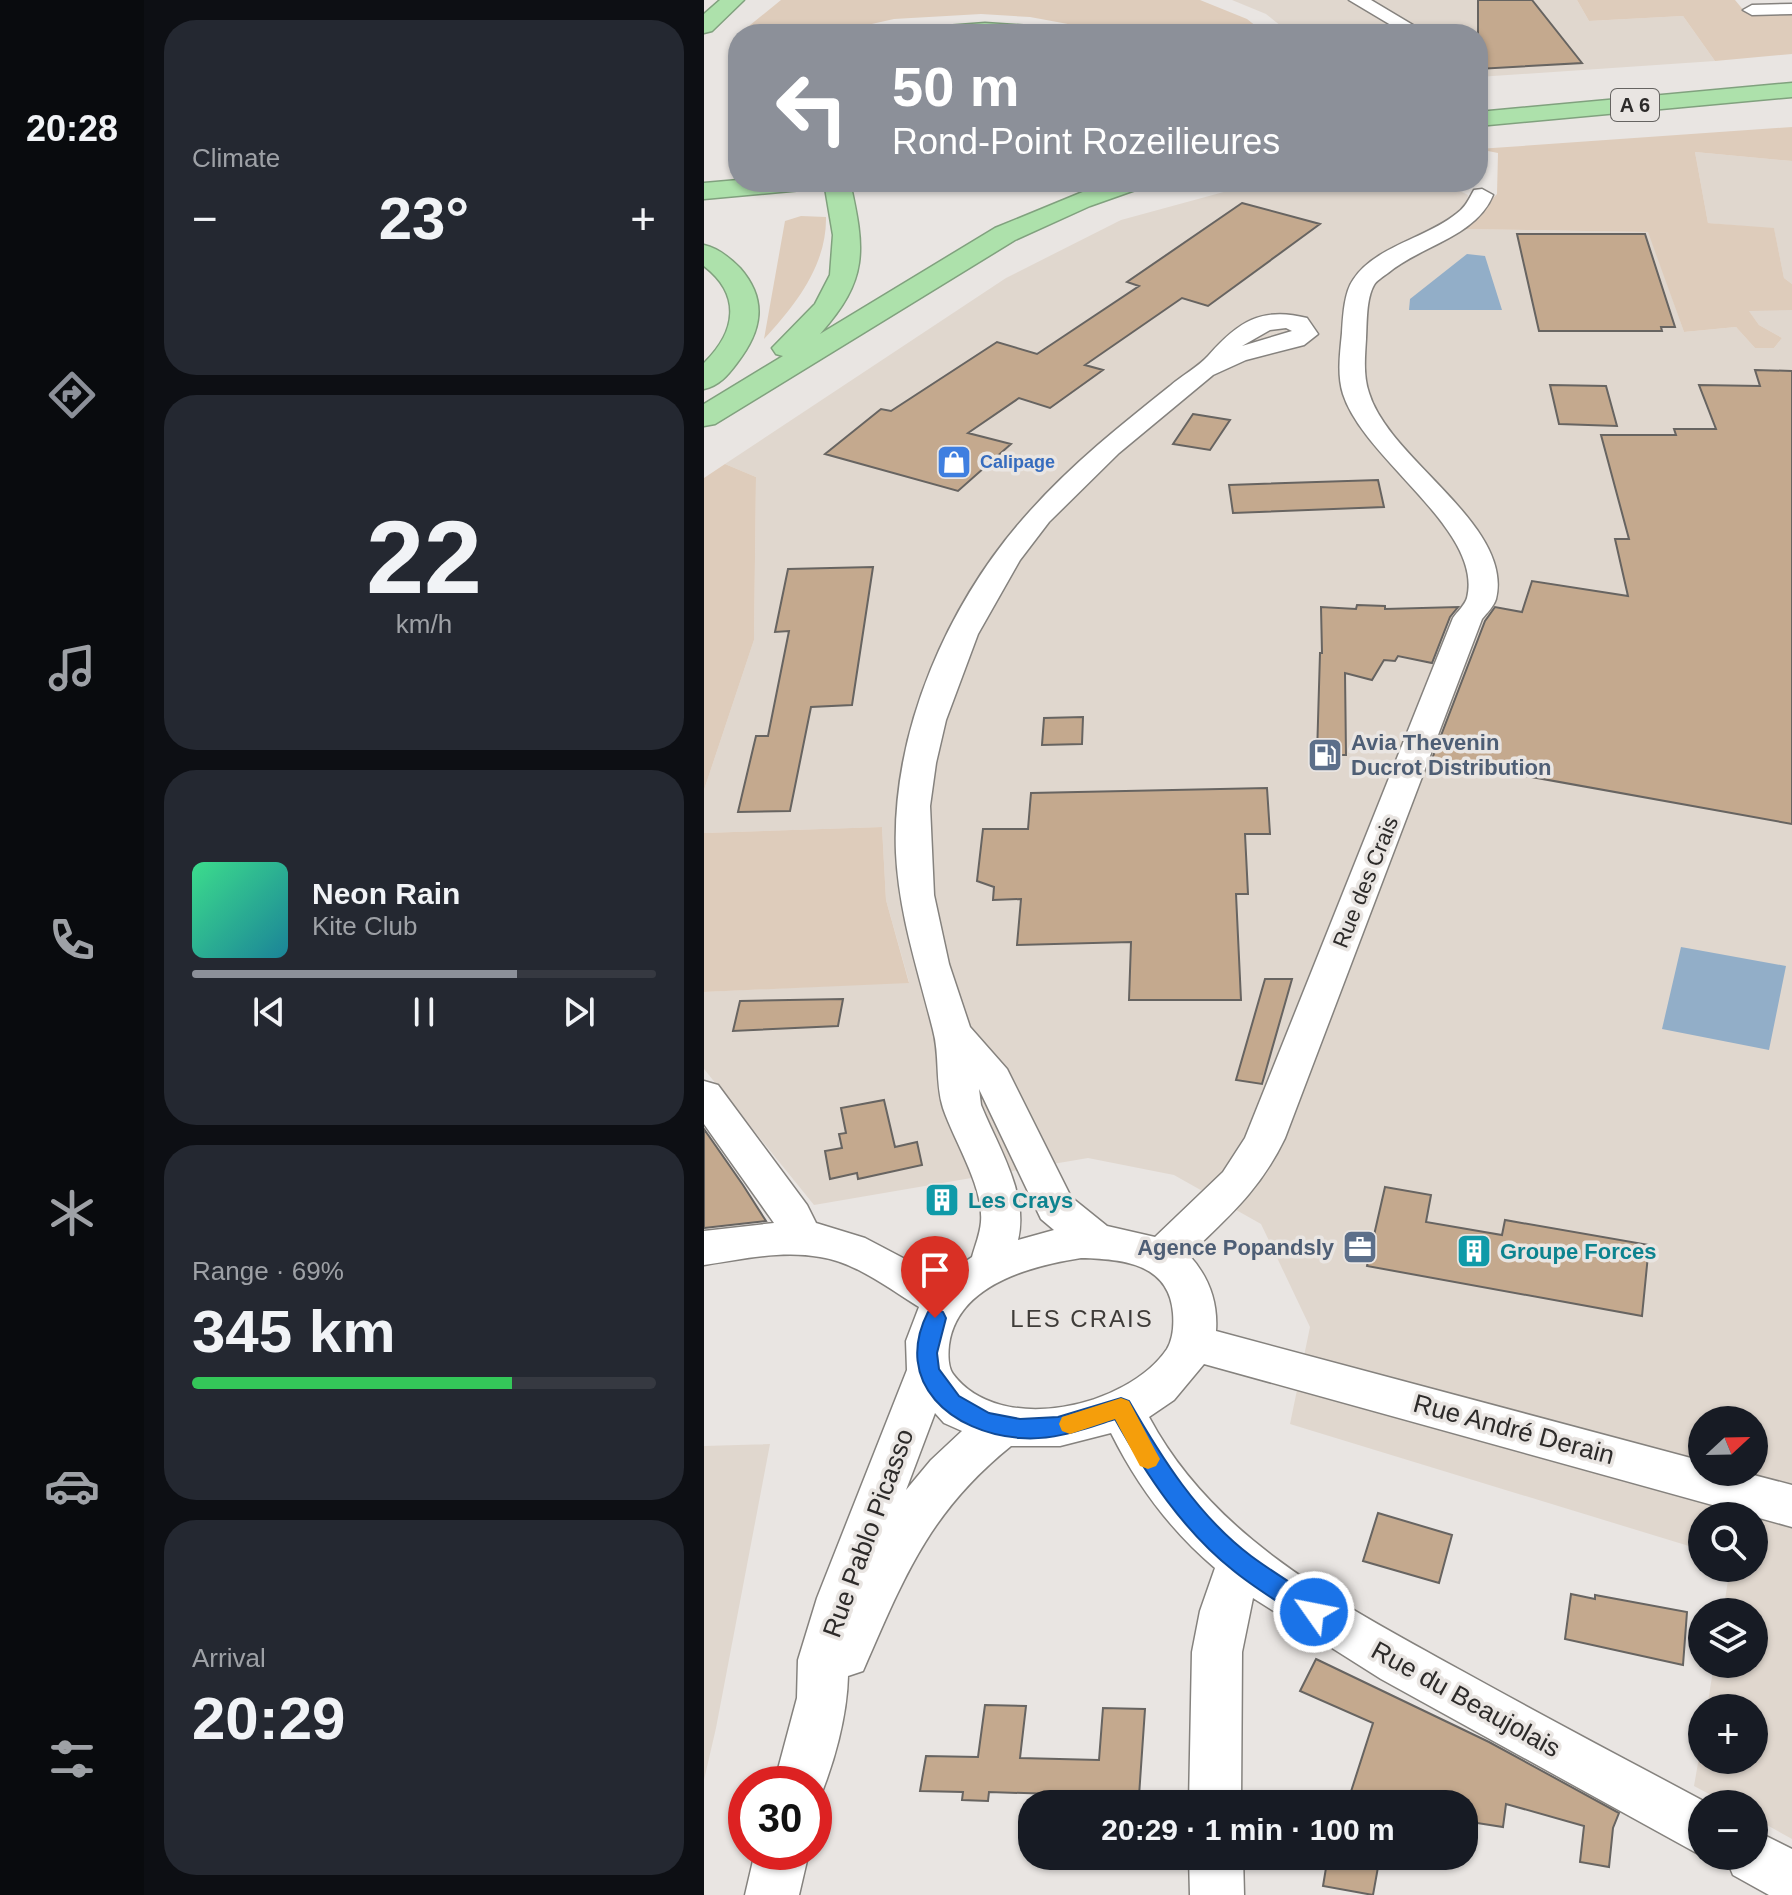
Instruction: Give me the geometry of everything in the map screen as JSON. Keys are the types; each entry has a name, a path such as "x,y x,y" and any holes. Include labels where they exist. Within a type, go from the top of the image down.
{"highway":[{"path":"704,26 733,0"},
{"name":"A 6","path":"1488,104 1792,76"},
{"name":"A 6","path":"1488,118 1792,90"},
{"path":"1488,95 1614,92"},
{"path":"704,175 728,172"},
{"path":"704,191 728,189"},
{"path":"704,403 781,353 818,320 833,299 847,270 849,254 839,192"},
{"path":"704,417 1005,234 1104,192"},
{"path":"704,253 725,268 739,285 747,313 738,341 704,380"}],"street":[{"path":"1358,0 1401,24"},
{"path":"1752,10 1792,9"},
{"name":"Rue des Crais","path":"1162,1256 1237,1183 1258,1151 1425,734 1468,618 1481,601 1483,572 1474,548 1440,502 1379,437 1356,394 1352,362 1355,316 1363,282 1393,257 1463,220 1478,205 1482,195"},
{"path":"990,1268 1002,1221 998,1194 961,1105 953,1032 937,988 920,920 912,847 915,802 937,697 964,634 996,576 1032,525 1118,438 1216,363"},
{"path":"953,1032 993,1079 1056,1208 1097,1242"},
{"path":"704,1095 792,1216 798,1228 796,1239"},
{"path":"704,1248 796,1239 822,1240 842,1246 947,1303"},
{"path":"1097,1242 1131,1245 1162,1256 1175,1266 1192,1292 1196,1308 1193,1343 1170,1375 1156,1388 1121,1408 1058,1427 1001,1427 970,1415 951,1403 928,1372 926,1353 929,1335 947,1303 974,1277 990,1268 1044,1248 1097,1242"},
{"name":"Rue André Derain","path":"1193,1343 1792,1506"},
{"name":"Rue Pablo Picasso","path":"822,1698 823,1660 841,1598 928,1372"},
{"name":"Rue du Beaujolais","path":"1121,1408 1144,1453 1165,1482 1213,1537 1241,1562 1357,1639 1688,1821"},
{"name":"Rue Pablo Picasso","path":"805,1766 822,1698 909,1519 955,1463 1001,1427"},
{"path":"1215,1790 1217,1652 1224,1611 1241,1562"},
{"path":"1768,1865 1792,1878"},
{"path":"772,1895 778,1870"},
{"path":"1216,1870 1217,1895"}],"shaded area":[{"path":"781,0 1200,0 1253,24 1068,24 1030,17 981,14 894,19 872,24 751,24"},
{"path":"1232,0 1577,0 1589,21 1683,16 1715,61 1488,76 1488,24 1278,24 1266,14"},
{"path":"1577,0 1735,0 1745,12 1792,10 1792,54 1715,61 1683,16 1589,21"},
{"path":"1792,127 1792,161 1695,152 1708,223 1774,228 1784,278 1792,284 1792,310 1749,311 1759,325 1782,338 1774,348 1755,348 1736,327 1684,332 1648,232 1462,229 1497,194 1498,153 1488,151 1488,148"},
{"path":"1695,152 1792,161 1792,284 1784,278 1774,229 1708,223"},
{"path":"1224,192 1462,192 1468,195 1463,229 1649,232 1684,332 1736,327 1755,348 1774,348 1782,338 1759,325 1748,310 1792,310 1792,1839 1768,1826 1768,1790 1702,1790 1694,1786 1696,1774 1768,1774 1768,1694 1709,1694 1712,1678 1768,1678 1768,1598 1725,1598 1728,1582 1768,1582 1768,1502 1688,1502 1688,1546 1290,1424 1310,1327 1261,1224 1174,1175 1088,1158 814,1205 704,1069 704,992 909,982 886,900 882,827 704,833 704,790 754,640 756,477 725,464 1006,278 1121,220"},
{"path":"801,216 826,217 821,252 798,299 764,339 785,221"},
{"path":"725,464 756,477 754,640 704,790 704,478"},
{"path":"882,827 886,900 909,983 704,992 704,833"},
{"path":"770,1444 716,1728 704,1780 704,1446"}],"water":[{"path":"1467,254 1485,256 1502,310 1409,310 1410,299"},
{"path":"1681,947 1786,966 1769,1050 1662,1029"}],"building":[{"path":"1478,0 1532,0 1582,63 1488,68 1488,24 1478,24"},
{"path":"1242,203 1320,224 1208,306 1182,298 1085,365 1103,370 1050,408 1019,398 968,433 1011,444 958,491 825,454 881,409 891,411 997,342 1037,354 1139,286 1127,282"},
{"path":"1517,234 1645,234 1675,327 1661,327 1662,331 1539,331"},
{"path":"1755,370 1792,371 1792,824 1432,759 1485,621 1495,607 1522,612 1532,581 1628,596 1615,539 1629,539 1601,435 1676,435 1674,429 1716,429 1699,385 1760,386"},
{"path":"1550,385 1606,386 1617,426 1559,424"},
{"path":"1193,414 1230,420 1210,450 1173,444"},
{"path":"1378,480 1384,507 1233,513 1229,485"},
{"path":"873,567 852,705 811,707 790,811 738,812 756,736 768,736 789,631 775,632 788,569"},
{"path":"1357,605 1385,606 1385,609 1458,607 1450,617 1432,663 1398,656 1395,661 1384,660 1372,680 1345,673 1346,755 1317,755 1321,607 1356,609"},
{"path":"1083,717 1082,744 1042,745 1044,718"},
{"path":"1267,788 1270,834 1245,834 1248,894 1236,894 1241,1000 1129,1000 1131,942 1017,945 1021,899 993,900 994,887 977,881 983,829 1028,829 1031,793"},
{"path":"1265,979 1292,979 1262,1084 1236,1080"},
{"path":"843,999 838,1026 733,1031 740,1001"},
{"path":"884,1100 895,1147 917,1142 922,1165 858,1179 857,1173 830,1179 825,1151 842,1148 839,1134 846,1133 841,1108"},
{"path":"704,1129 743,1185 766,1221 704,1228"},
{"name":"Groupe Forces","path":"1385,1187 1431,1195 1426,1222 1502,1235 1505,1220 1649,1245 1642,1316 1367,1266"},
{"path":"1378,1513 1452,1535 1439,1583 1363,1561"},
{"path":"1571,1594 1595,1599 1595,1595 1687,1612 1683,1665 1565,1639"},
{"path":"1316,1659 1489,1742 1619,1813 1613,1828 1609,1867 1580,1862 1584,1826 1506,1804 1503,1827 1478,1823 1478,1790 1351,1790 1373,1723 1300,1691"},
{"path":"985,1705 1026,1706 1020,1758 1099,1760 1103,1708 1145,1709 1139,1790 989,1792 988,1801 962,1800 963,1792 920,1791 926,1756 978,1757"},
{"path":"1326,1870 1377,1870 1373,1895 1323,1886"}],"slow traffic":[{"path":"1070,1424 1121,1408 1148,1459"}],"place":[{"name":"Calipage","path":"954,462"},
{"name":"Avia Thevenin Ducrot Distribution","path":"1325,755"},
{"name":"Les Crays","path":"942,1200"},
{"name":"Agence Popandsly","path":"1360,1247"},
{"name":"Groupe Forces","path":"1474,1251"}],"district":[{"name":"LES CRAIS","path":"1082,1319"}],"route":[{"path":"935,1318 926,1353 928,1372 951,1403 985,1422 1020,1429 1058,1427 1121,1408 1144,1453 1213,1537 1241,1562 1314,1612"}]}
